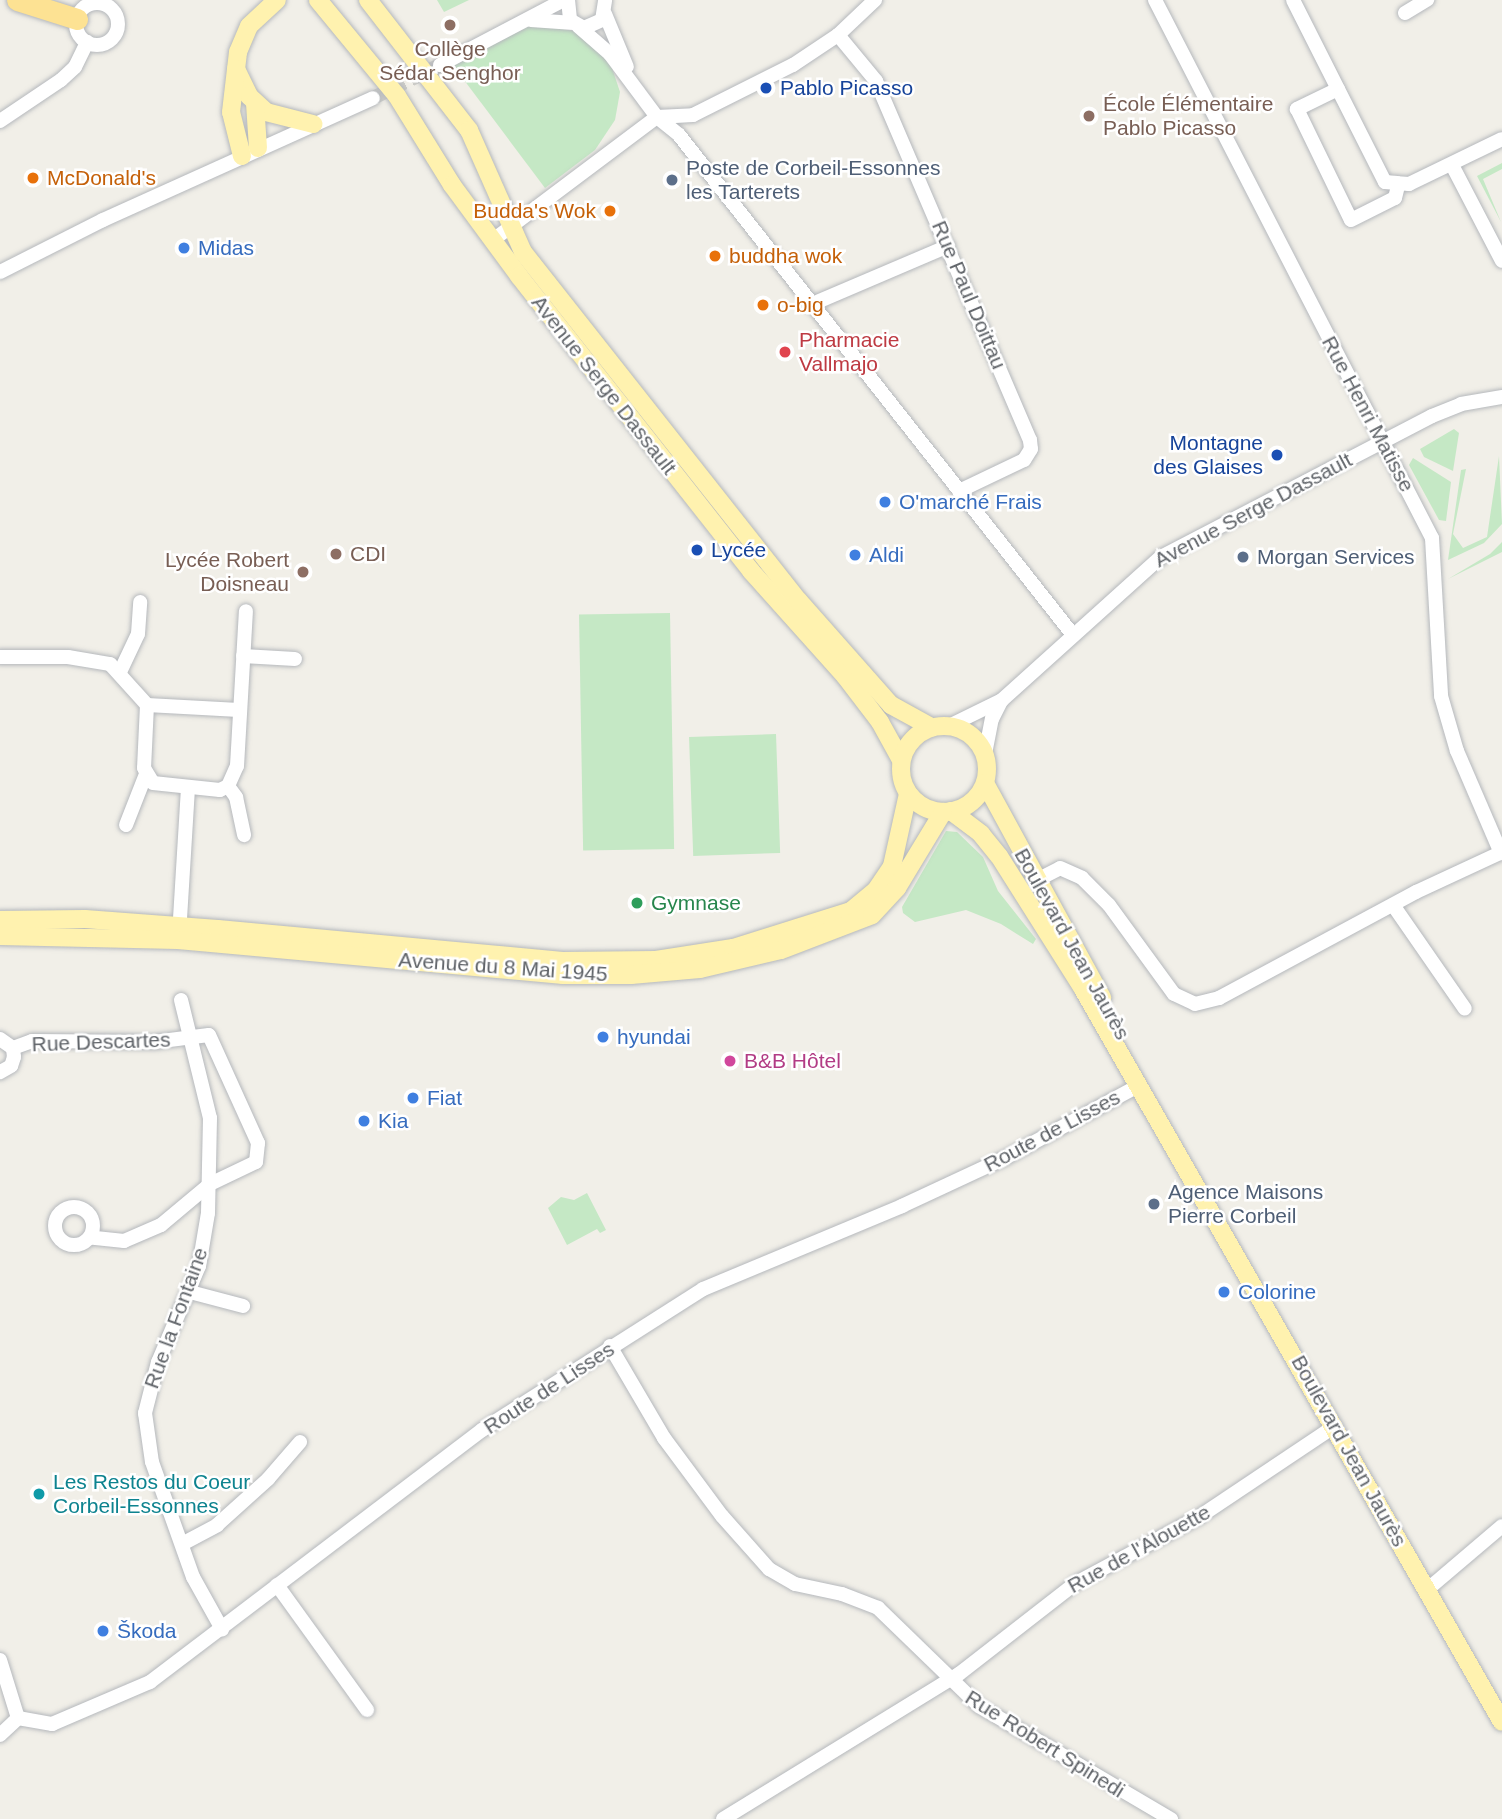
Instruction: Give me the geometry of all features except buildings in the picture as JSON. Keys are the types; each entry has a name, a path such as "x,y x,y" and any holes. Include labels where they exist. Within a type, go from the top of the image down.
{"highway":[{"path":"17,0 77,19"}],"main road":[{"path":"250,152 231,112 236,69 245,32 274,4 287,0"},
{"name":"Avenue Serge Dassault","path":"318,0 397,96 452,185 493,240 751,570 850,683 901,760"},
{"name":"Avenue Serge Dassault","path":"368,0 469,130 510,228 523,252 798,600 891,705 940,726"},
{"path":"236,69 256,103 276,117 313,124"},
{"path":"250,152 256,103"},
{"path":"940,726 972,736 985,754 985,783 975,799 947,811 923,807 908,793 901,760 909,743 940,726"},
{"name":"Boulevard Jean Jaurès","path":"985,783 1035,881 1180,1138 1196,1180"},
{"name":"Avenue du 8 Mai 1945","path":"0,936 179,933 563,961 625,962 697,954 824,922 865,901 892,866 908,793"},
{"name":"Boulevard Jean Jaurès","path":"947,811 981,834 1002,860 1083,989 1196,1180 1500,1714"},
{"name":"Avenue du 8 Mai 1945","path":"0,920 85,919 179,933 563,975 700,969 780,950 872,915 897,888 947,811"}],"street":[{"path":"440,65 566,0 567,10 576,24 596,39 657,117 679,135 810,305 1073,635"},
{"path":"493,240 657,117 693,115 793,65 838,35 875,0"},
{"name":"Rue Henri Matisse","path":"1155,0 1432,538 1441,696 1457,751 1502,852"},
{"path":"1293,0 1378,176 1398,186 1452,164 1502,139"},
{"path":"1405,13 1427,0"},
{"path":"96,3 117,16 117,30 108,42 87,42 78,32 77,19 80,10 96,3"},
{"path":"526,21 597,24 605,7"},
{"path":"605,7 632,82"},
{"name":"Rue Paul Doittau","path":"838,35 876,81 948,246 1031,449 1024,460 959,491"},
{"path":"0,121 61,80 75,67 87,42"},
{"path":"1338,89 1297,108 1351,220 1395,198 1398,186"},
{"path":"0,272 250,152 373,97"},
{"path":"1452,164 1502,261"},
{"path":"810,305 948,246"},
{"name":"Avenue Serge Dassault","path":"940,726 1002,700 1153,562 1446,410 1502,397"},
{"path":"120,672 138,634 140,602"},
{"path":"228,786 237,766 246,611"},
{"path":"243,656 295,659"},
{"path":"0,657 95,660 120,672 147,705 146,774 126,825"},
{"name":"Avenue Serge Dassault","path":"985,754 992,719 1002,700"},
{"path":"147,705 239,710"},
{"path":"146,774 159,786 206,791 228,786"},
{"path":"228,786 236,797 244,835"},
{"path":"179,933 188,789"},
{"path":"1035,881 1060,868 1082,878 1109,905 1174,994 1195,1004 1219,998 1393,905 1502,852"},
{"path":"1393,905 1465,1009"},
{"name":"Rue la Fontaine","path":"181,1000 210,1118 210,1184 204,1242 190,1292 158,1362 145,1413 152,1462 193,1577 222,1629"},
{"path":"93,1238 107,1242 139,1236 161,1226 210,1184 256,1162 260,1150 213,1040 209,1035 191,1037"},
{"name":"Rue Descartes","path":"0,1072 11,1066 6,1043 54,1040 140,1042 191,1037"},
{"name":"Route de Lisses","path":"18,1718 52,1724 125,1696 222,1629 482,1430 703,1289 913,1201 1138,1086"},
{"path":"190,1292 243,1306"},
{"name":"Rue Robert Spinedi","path":"610,1346 664,1438 722,1516 769,1569 795,1584 842,1594 878,1608 897,1623 948,1679 979,1706 1171,1819"},
{"name":"Rue de l'Alouette","path":"723,1819 948,1679 1076,1583 1199,1517 1335,1426"},
{"path":"182,1544 202,1537 226,1518 300,1442"},
{"path":"1428,1589 1502,1526"},
{"path":"278,1585 367,1710"},
{"path":"0,1660 18,1718 0,1735"}],"green space":[{"path":"437,0 469,0 444,12"},
{"path":"534,24 580,32 610,62 620,92 615,120 595,150 545,188 452,64"},
{"path":"1502,163 1502,169 1483,179 1501,222 1477,176"},
{"path":"1454,429 1459,433 1453,471 1424,457 1420,449"},
{"path":"1499,456 1502,524 1484,543 1448,560 1461,470 1466,469 1453,534 1463,548 1487,537"},
{"path":"1413,458 1451,482 1446,521 1439,520 1409,465"},
{"path":"1502,542 1502,552 1448,579 1490,554"},
{"path":"670,613 674,849 583,851 579,615"},
{"path":"776,734 780,853 693,856 689,737"},
{"path":"946,831 957,832 983,857 998,891 1036,939 1033,944 1001,924 966,910 915,922 903,913 902,907"},
{"path":"587,1193 606,1230 600,1233 597,1229 567,1245 548,1208 561,1197 574,1200"}],"tunnel":[{"path":"373,98 440,65"}],"place":[{"name":"Collège Sédar Senghor","path":"450,25"},
{"name":"Pablo Picasso","path":"766,88"},
{"name":"École Élémentaire Pablo Picasso","path":"1089,116"},
{"name":"McDonald's","path":"33,178"},
{"name":"Poste de Corbeil-Essonnes les Tarterets","path":"672,180"},
{"name":"Budda's Wok","path":"610,211"},
{"name":"Midas","path":"184,248"},
{"name":"buddha wok","path":"715,256"},
{"name":"o-big","path":"763,305"},
{"name":"Pharmacie Vallmajo","path":"785,352"},
{"name":"Montagne des Glaises","path":"1277,455"},
{"name":"O'marché Frais","path":"885,502"},
{"name":"Lycée","path":"697,550"},
{"name":"CDI","path":"336,554"},
{"name":"Aldi","path":"855,555"},
{"name":"Morgan Services","path":"1243,557"},
{"name":"Lycée Robert Doisneau","path":"303,572"},
{"name":"Gymnase","path":"637,903"},
{"name":"hyundai","path":"603,1037"},
{"name":"B&B Hôtel","path":"730,1061"},
{"name":"Fiat","path":"413,1098"},
{"name":"Kia","path":"364,1121"},
{"name":"Agence Maisons Pierre Corbeil","path":"1154,1204"},
{"name":"Colorine","path":"1224,1292"},
{"name":"Les Restos du Coeur Corbeil-Essonnes","path":"39,1494"},
{"name":"Škoda","path":"103,1631"}]}
